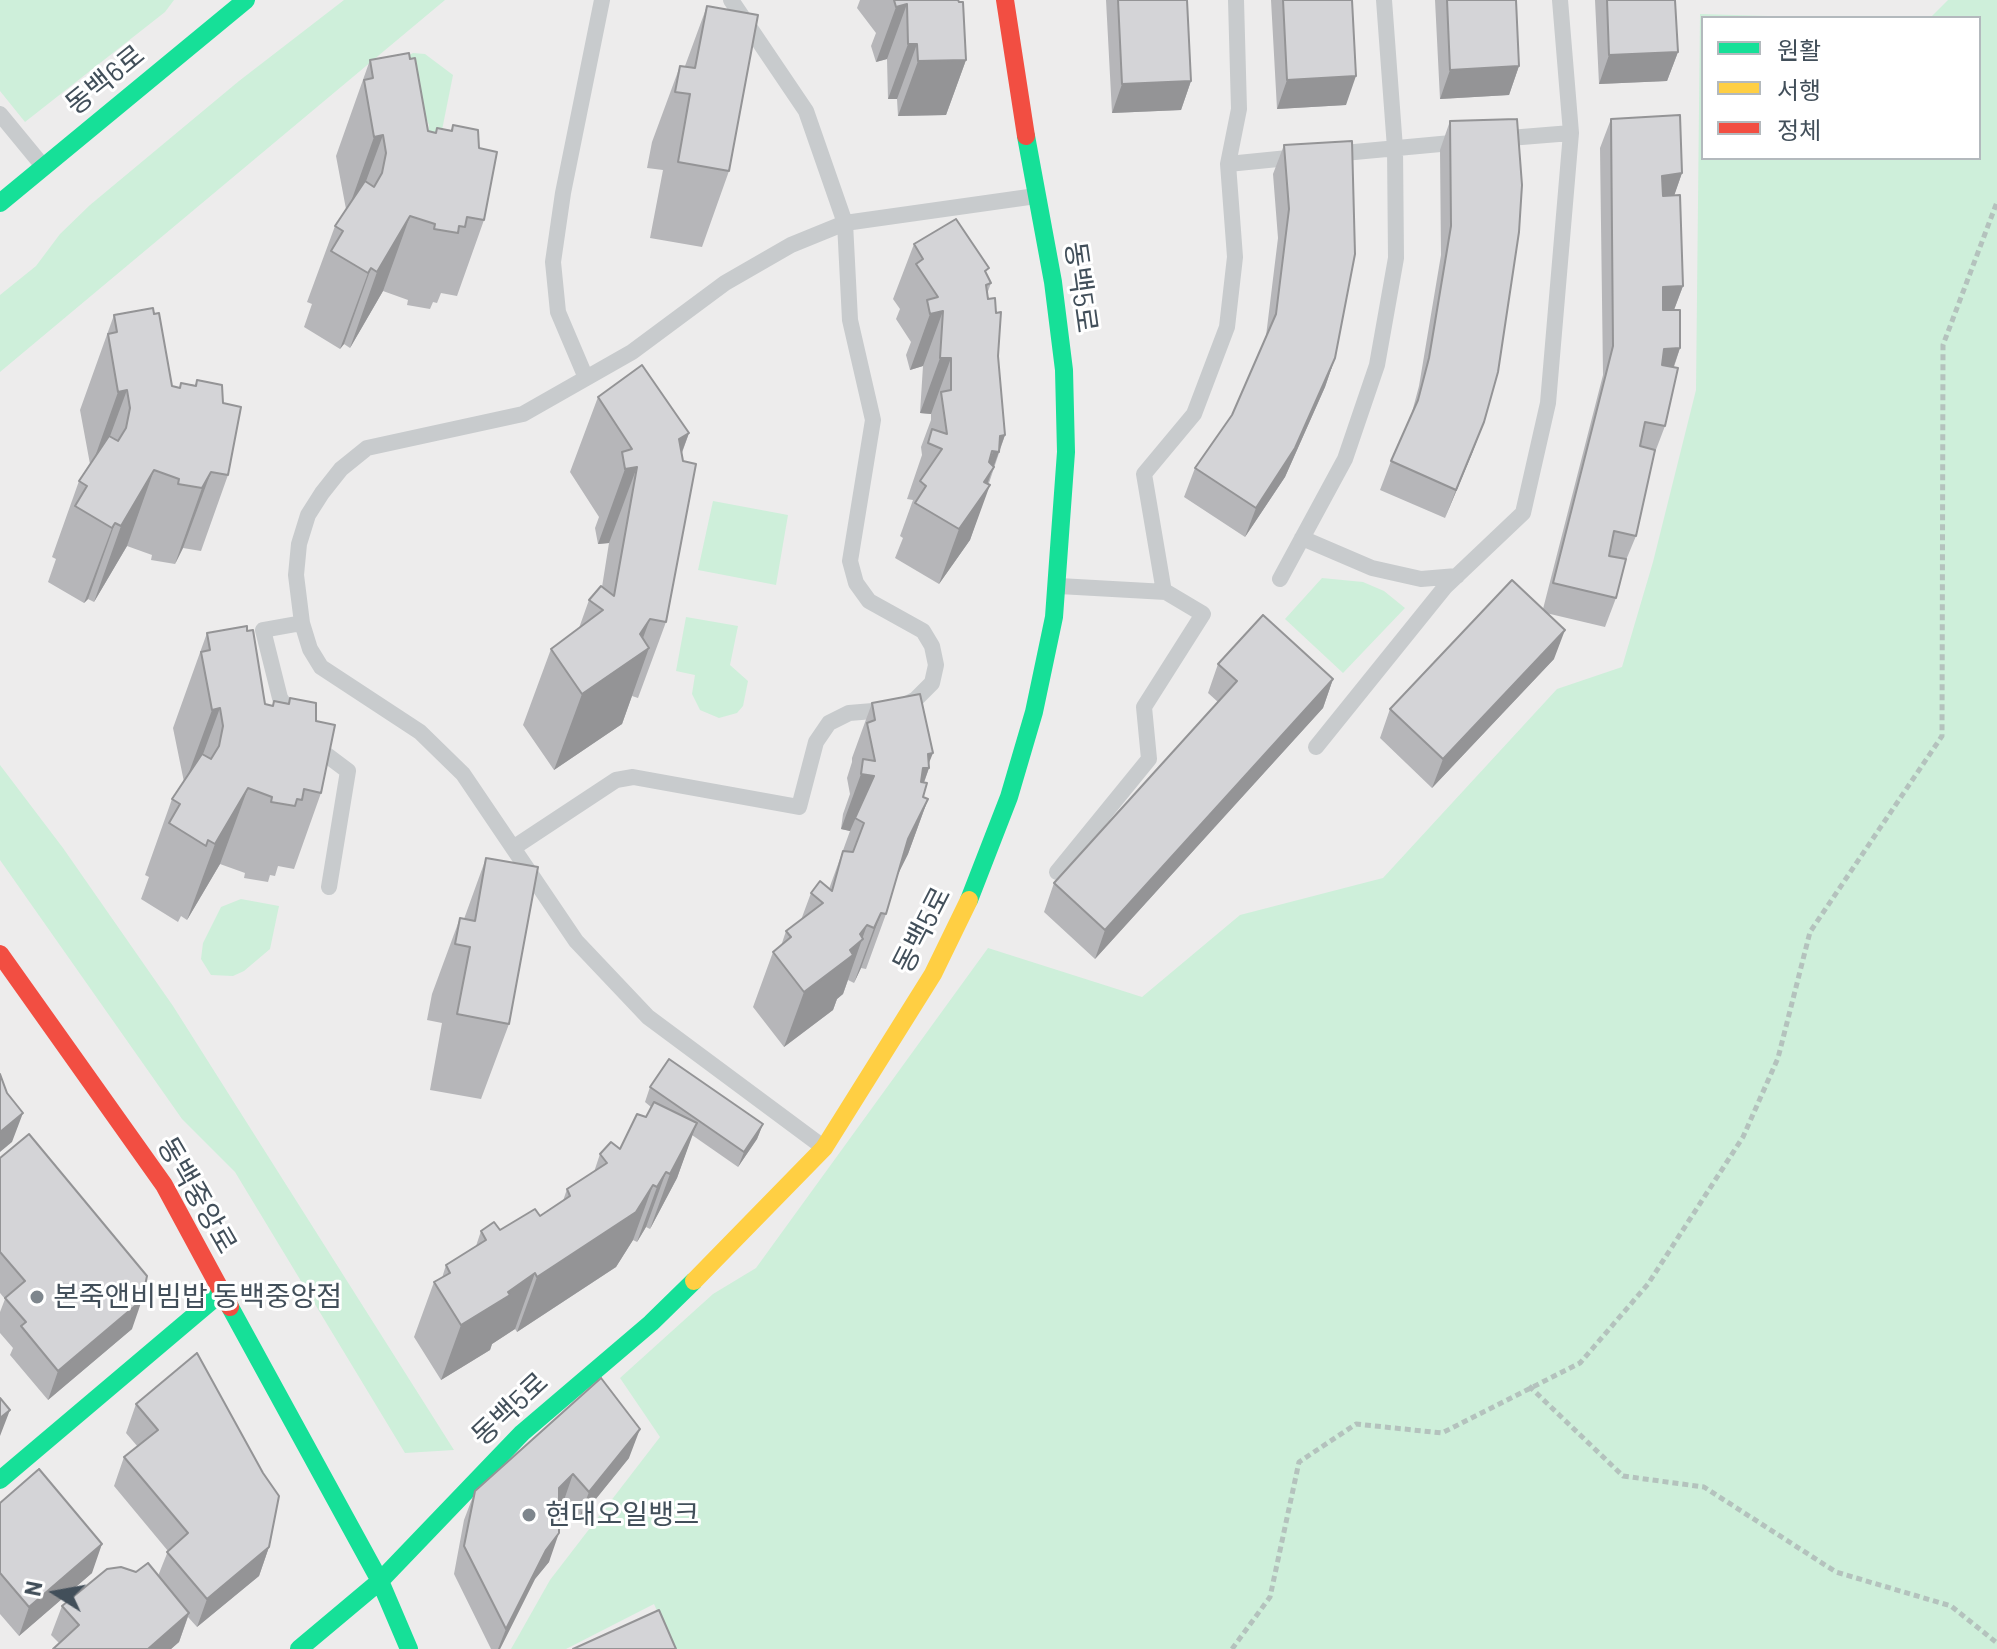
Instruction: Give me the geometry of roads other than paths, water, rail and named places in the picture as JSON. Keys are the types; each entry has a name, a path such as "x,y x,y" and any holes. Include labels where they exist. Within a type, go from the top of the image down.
{"street":[{"name":"동백6로","path":"0,203 246,0"},
{"name":"동백5로","path":"299,1649 380,1581 522,1433 651,1323 756,1221 824,1148 933,974 976,885 1009,797 1034,712 1058,585 1066,452 1064,370 1005,0"},
{"name":"동백중앙로","path":"0,954 164,1185 380,1581 409,1649"},
{"path":"0,1480 221,1293"}],"lane":[{"path":"586,378 558,312 553,262 563,193 602,0"},
{"path":"513,848 616,780 633,777 799,807 816,742 829,723 849,713 897,709 916,699 932,683 936,665 932,646 923,631 869,601 856,583 850,561 873,420 850,320 845,223 806,111 731,0"},
{"path":"1164,592 1144,474 1194,414 1227,327 1235,257 1228,164 1239,109 1236,0"},
{"path":"1280,579 1345,459 1377,365 1396,258 1395,148 1384,0"},
{"path":"1316,747 1457,576 1523,513 1548,403 1571,133 1560,0"},
{"path":"0,114 43,166"},
{"path":"1228,164 1571,133"},
{"path":"824,1148 648,1017 576,941 463,774 420,732 321,667 310,649 302,623 296,575 299,544 308,515 341,469 367,448 523,414 632,352 735,276 791,245 845,223 1038,196"},
{"path":"1302,538 1372,568 1421,579 1457,576"},
{"path":"1057,872 1149,759 1144,707 1203,614 1164,592 1058,585"},
{"path":"302,623 263,630 280,698 315,749 348,771 329,887"}],"place":[{"name":"본죽앤비빔밥 동백중앙점","path":"37,1297"},
{"name":"현대오일뱅크","path":"529,1515"}]}
